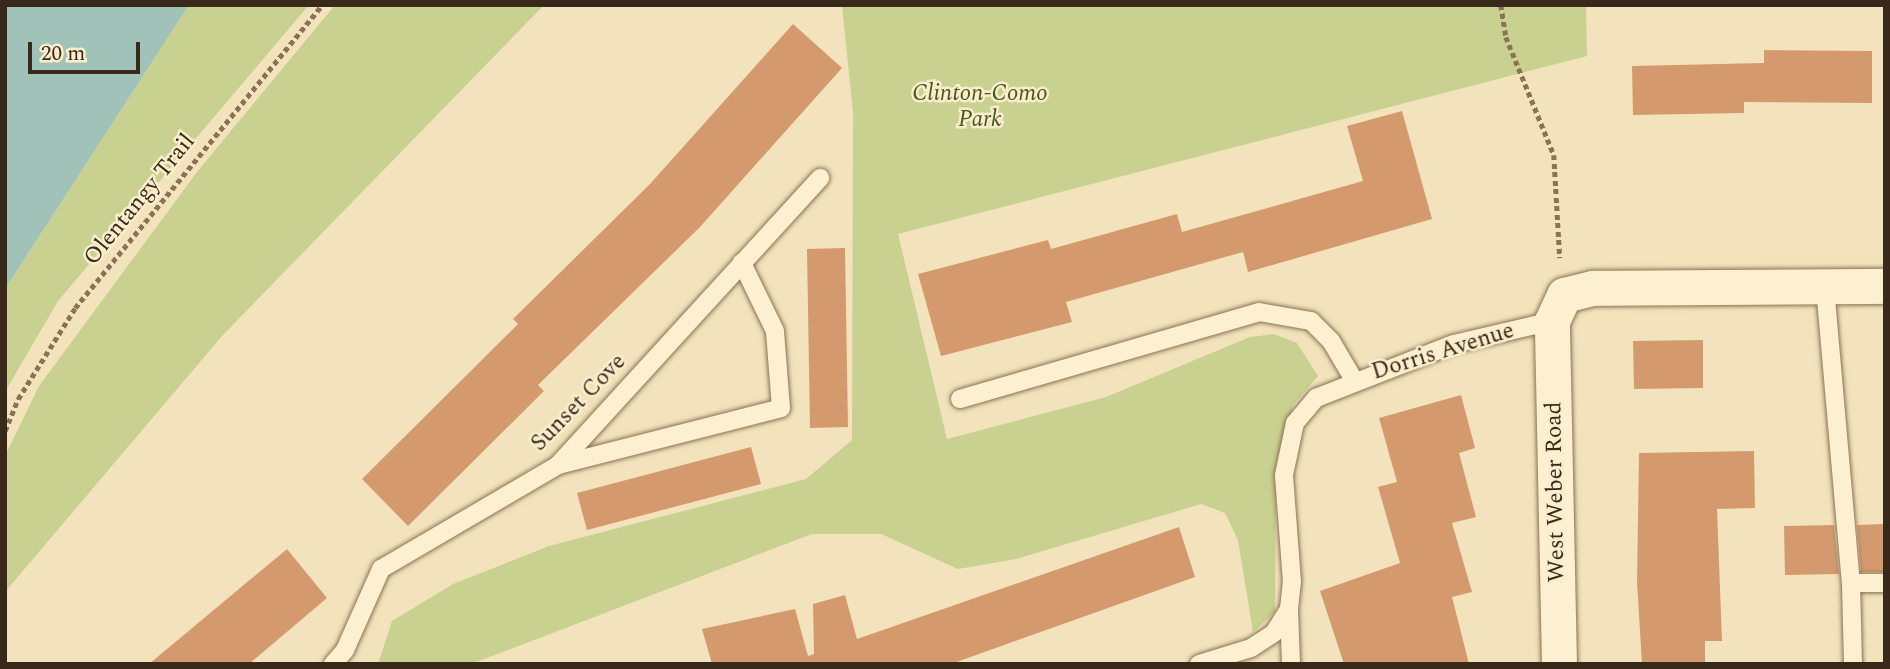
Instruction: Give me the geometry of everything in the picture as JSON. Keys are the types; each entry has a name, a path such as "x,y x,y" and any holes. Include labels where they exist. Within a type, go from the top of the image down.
{"street":[{"path":"1552,321 1564,295 1577,290 1885,286"},
{"name":"West Weber Road","path":"1552,321 1559,664"}],"lane":[{"name":"Sunset Cove","path":"332,664 345,650 381,569 558,465 820,178"},
{"path":"558,465 781,408 775,331 742,263"},
{"path":"1825,287 1851,583 1853,664"},
{"path":"960,400 1259,312 1311,321 1331,341 1354,380"},
{"name":"Dorris Avenue","path":"1291,664 1289,609 1292,582 1284,475 1295,423 1316,398 1354,380 1454,344 1552,321"},
{"path":"1851,583 1885,583"},
{"path":"1199,664 1251,648 1274,633 1289,609"}],"path":[{"name":"Olentangy Trail","path":"5,431 18,400 75,308 322,5"},
{"path":"1501,5 1506,37 1554,155 1558,254 1577,290"}],"green space":[{"path":"189,5 309,5 58,301 5,392 5,289"},
{"path":"335,5 544,5 222,336 5,592 5,456 39,386 197,172"},
{"name":"Clinton-Como Park","path":"842,5 1586,5 1587,56 898,234 947,439 1106,397 1250,337 1274,334 1297,343 1318,376 1293,405 1276,464 1275,612 1253,632 1238,540 1225,513 1201,504 1016,559 958,569 881,534 812,534 471,664 378,664 392,621 453,584 549,546 806,479 852,440 853,113"}],"water":[{"path":"5,5 189,5 5,289"}],"building":[{"path":"793,24 842,68 700,227 538,385 544,391 408,526 362,479 518,324 513,319 650,184"},
{"path":"1764,50 1872,51 1872,103 1744,102 1744,113 1633,115 1632,66 1764,63"},
{"path":"1402,111 1432,219 1248,272 1243,252 1066,302 1072,322 941,356 918,274 1048,240 1051,249 1177,214 1182,232 1363,181 1347,126"},
{"path":"845,248 848,427 810,428 807,249"},
{"path":"1703,340 1703,388 1634,389 1633,341"},
{"path":"1461,395 1475,448 1459,453 1476,517 1452,523 1472,592 1452,597 1469,664 1344,664 1320,591 1400,563 1378,487 1397,482 1379,418"},
{"path":"751,447 761,484 587,530 577,493"},
{"path":"1754,451 1755,508 1717,509 1722,641 1705,641 1705,664 1642,664 1637,582 1639,453"},
{"path":"1885,524 1885,572 1861,572 1857,525"},
{"path":"1834,525 1839,574 1785,575 1784,526"},
{"path":"1179,527 1195,577 951,664 712,664 702,629 795,609 808,656 814,654 813,604 845,595 857,639"},
{"path":"287,549 327,598 249,664 149,664"}]}
